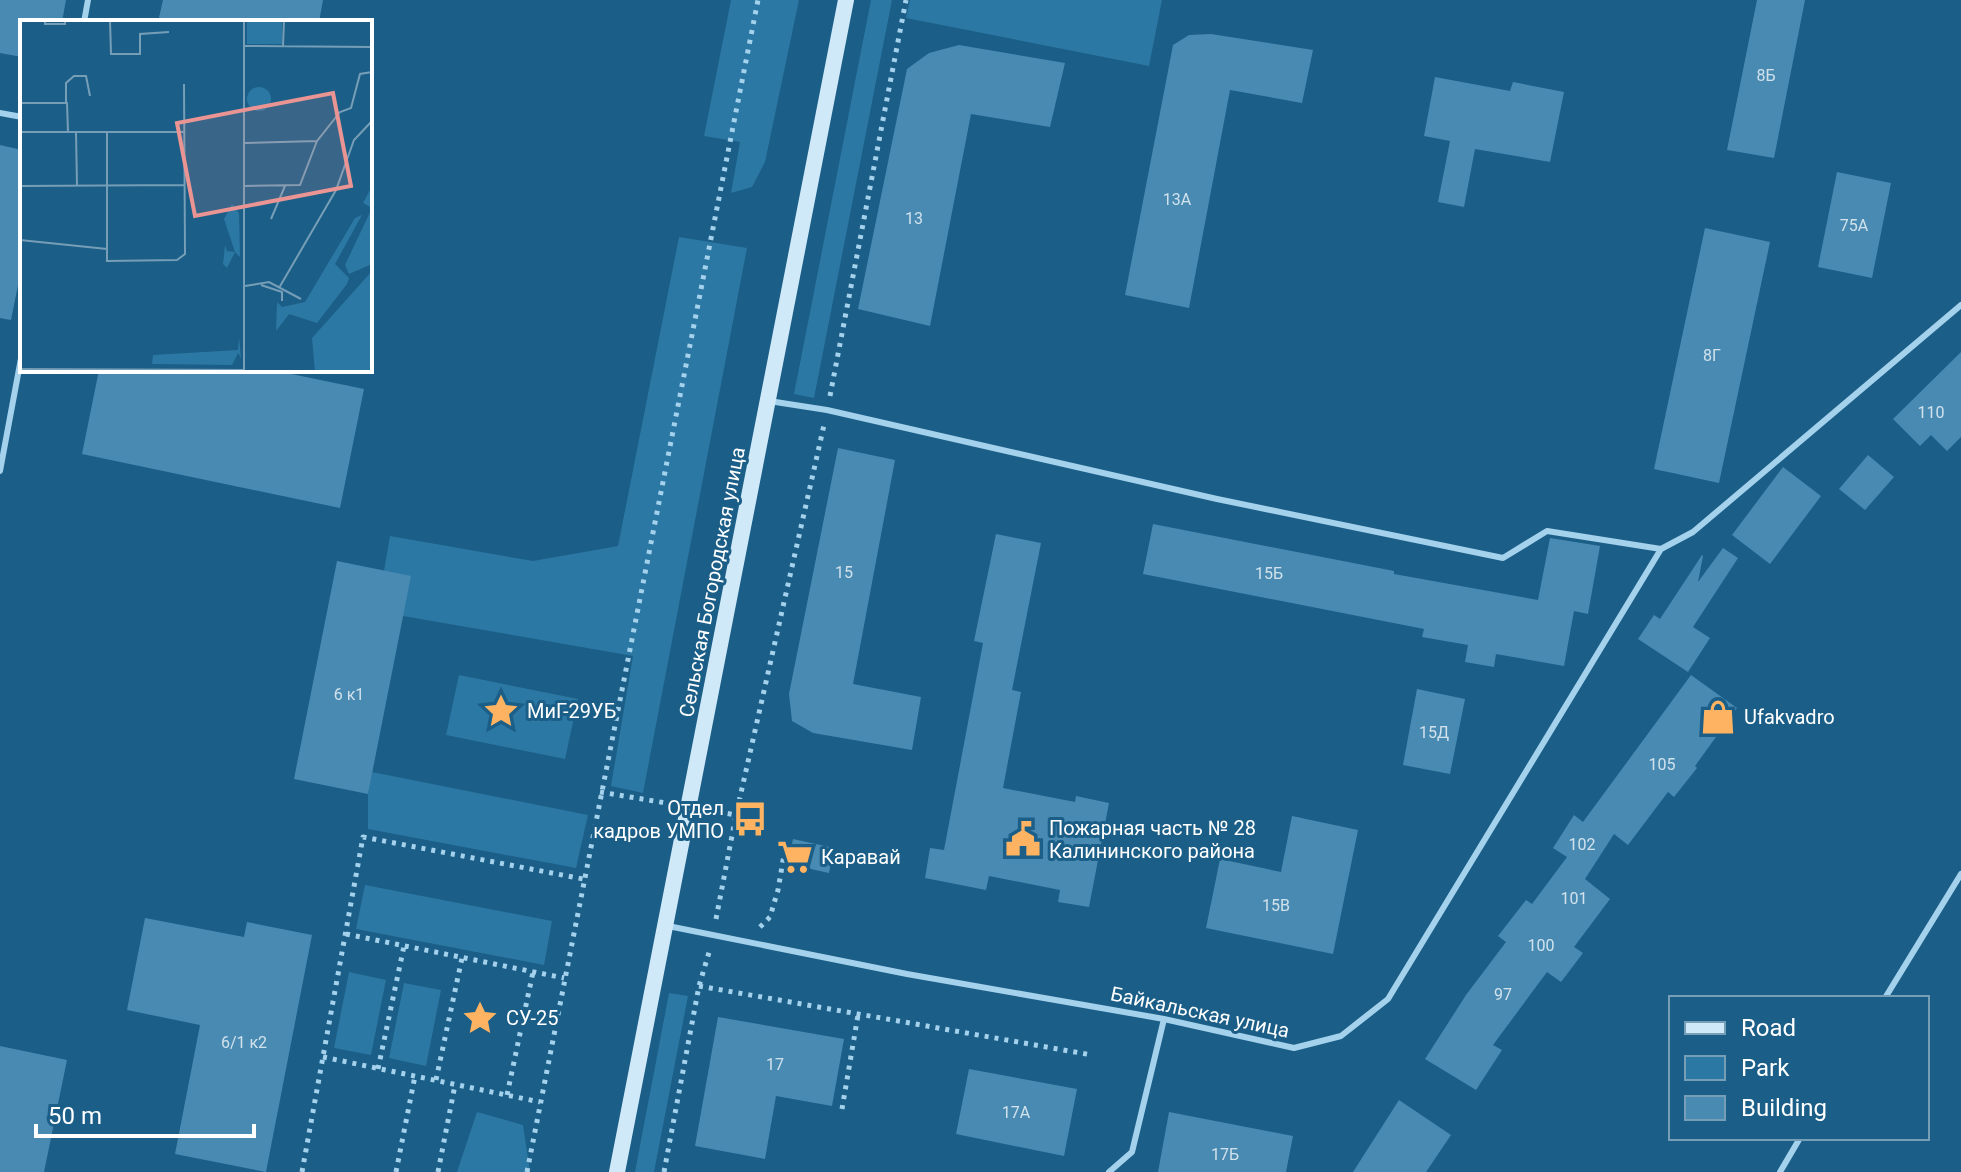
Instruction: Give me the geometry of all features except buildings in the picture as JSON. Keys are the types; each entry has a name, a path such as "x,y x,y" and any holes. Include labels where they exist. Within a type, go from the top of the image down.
{"main road":[{"name":"Сельская Богородская улица","path":"617,1172 846,0"}],"lane":[{"path":"84,20 88,0"},
{"path":"0,113 20,117"},
{"path":"769,401 827,410 1217,499 1503,558 1547,531 1661,549 1693,532 1961,305"},
{"path":"0,471 20,364"},
{"name":"Байкальская улица","path":"665,925 907,974 1164,1019 1294,1048 1341,1036 1388,999 1661,549"},
{"path":"1886,996 1961,874"},
{"path":"1109,1172 1132,1152 1164,1019"},
{"path":"1780,1172 1799,1140"}],"path":[{"path":"527,1172 758,0"},
{"path":"664,1172 699,986 715,935 736,815 827,410 906,0"},
{"path":"302,1172 363,837 583,879"},
{"path":"758,928 770,917 784,855"},
{"path":"716,919 730,922"},
{"path":"346,934 564,978"},
{"path":"378,1069 404,946"},
{"path":"436,1080 462,958"},
{"path":"507,1095 533,972"},
{"path":"699,986 1092,1055"},
{"path":"842,1109 858,1015"},
{"path":"323,1057 540,1102"},
{"path":"396,1172 415,1076"},
{"path":"438,1172 455,1085"}],"green space":[{"path":"731,0 799,0 765,162 752,187 731,193 740,142 704,136"},
{"path":"871,0 892,0 814,398 794,394"},
{"path":"910,0 1162,0 1149,66 906,18"},
{"path":"679,237 747,248 643,793 611,786 633,656 403,616 384,571 390,536 533,561 618,546"},
{"path":"459,675 578,699 565,759 446,735"},
{"path":"372,772 588,815 576,868 368,829 368,794"},
{"path":"365,885 552,921 544,965 356,929"},
{"path":"349,972 386,980 371,1055 334,1048"},
{"path":"404,983 441,990 426,1066 389,1058"},
{"path":"669,993 688,996 654,1172 635,1172"},
{"path":"477,1112 523,1125 530,1172 457,1172"}],"place":[{"name":"МиГ-29УБ","path":"501,711"},
{"name":"Ufakvadro","path":"1718,717"},
{"name":"Отдел кадров УМПО","path":"750,819"},
{"name":"Пожарная часть № 28 Калининского района","path":"1023,839"},
{"name":"Каравай","path":"795,857"},
{"name":"СУ-25","path":"480,1018"}]}
